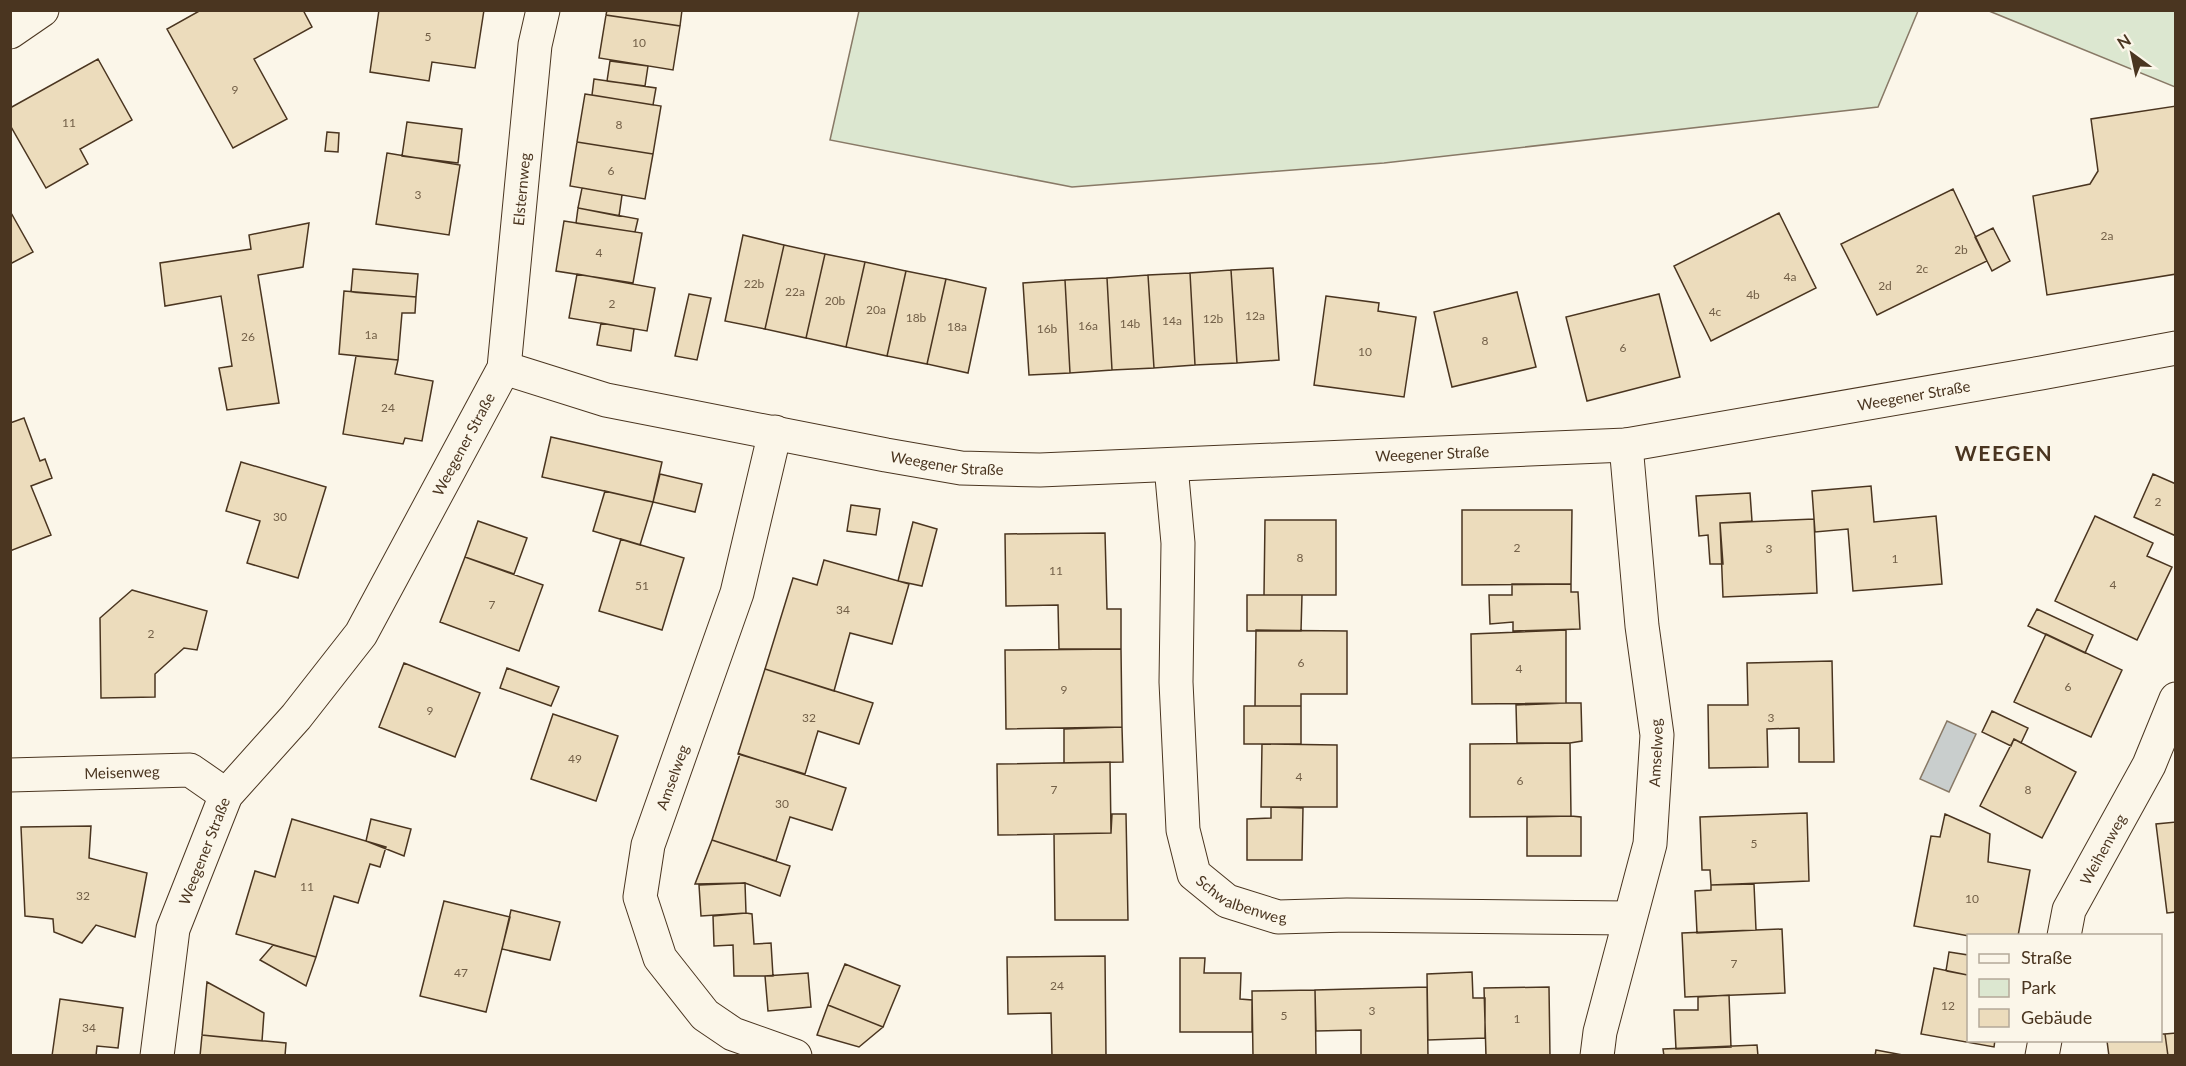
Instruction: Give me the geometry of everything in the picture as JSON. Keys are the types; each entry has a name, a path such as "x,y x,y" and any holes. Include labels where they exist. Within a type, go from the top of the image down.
{"street":[{"path":"10,32 42,10"},
{"name":"Elsternweg","path":"504,368 535,45 543,10"},
{"name":"Weegener Straße","path":"157,1056 173,929 226,795 296,717 361,634 504,368 606,400 961,468 1040,471 1626,445 2175,348"},
{"name":"Amselweg","path":"775,432 737,593 648,845 640,897 660,958 705,1015 733,1034 795,1056"},
{"name":"Amselweg","path":"1597,1056 1600,1032 1650,844 1657,735 1642,626 1626,445"},
{"name":"Schwalbenweg","path":"1171,465 1178,543 1176,682 1183,830 1194,874 1227,901 1278,917 1629,918"},
{"name":"Weihenweg","path":"2064,934 2069,910 2162,763 2175,699"},
{"name":"Meisenweg","path":"10,776 189,770 226,795"}],"green space":[{"path":"859,10 1918,11 1878,107 1384,163 1072,187 830,140"},
{"path":"1989,11 2175,11 2175,87"}],"shaded area":[{"path":"1947,721 1976,734 1949,792 1920,779"}],"building":[{"path":"201,10 303,10 312,27 254,59 287,119 233,148 167,29"},
{"path":"379,10 484,10 475,68 432,62 429,81 370,72"},
{"path":"607,10 682,10 680,26 606,15"},
{"path":"606,15 680,26 673,70 599,58"},
{"path":"98,59 132,120 80,149 88,164 46,188 10,125 10,108"},
{"path":"610,61 648,66 645,86 607,81"},
{"path":"594,79 656,88 653,105 592,95"},
{"path":"585,94 661,106 653,154 577,142"},
{"path":"2176,106 2176,274 2047,295 2033,196 2090,184 2098,171 2091,119"},
{"path":"407,122 462,129 458,163 402,156"},
{"path":"327,132 339,133 338,152 325,151"},
{"path":"577,142 653,154 645,199 570,186"},
{"path":"387,153 460,165 449,235 376,224"},
{"path":"582,188 622,195 619,216 578,208"},
{"path":"1953,189 1987,261 1877,315 1841,244"},
{"path":"578,208 638,219 635,232 576,223"},
{"path":"10,211 33,252 10,264"},
{"path":"1779,213 1816,288 1711,341 1674,266"},
{"path":"564,221 642,233 633,283 556,271"},
{"path":"309,223 303,267 258,275 279,403 227,410 219,368 232,366 221,296 165,306 160,263 251,249 249,235"},
{"path":"1993,228 2010,261 1992,271 1975,237"},
{"path":"743,235 784,245 765,329 725,321"},
{"path":"784,245 825,254 806,338 765,329"},
{"path":"825,254 865,262 846,347 806,338"},
{"path":"865,262 906,271 887,356 846,347"},
{"path":"1273,268 1279,360 1237,363 1231,270"},
{"path":"353,269 418,274 416,297 351,292"},
{"path":"1231,270 1237,363 1195,365 1190,273"},
{"path":"906,271 946,279 927,364 887,356"},
{"path":"1190,273 1195,365 1154,368 1148,275"},
{"path":"577,274 655,288 647,331 569,318"},
{"path":"1148,275 1154,368 1112,370 1107,278"},
{"path":"1107,278 1112,370 1070,373 1065,280"},
{"path":"946,279 986,288 968,373 927,364"},
{"path":"1065,280 1070,373 1029,375 1023,283"},
{"path":"344,291 416,297 415,313 402,313 398,360 339,354"},
{"path":"1517,292 1536,367 1452,387 1434,312"},
{"path":"689,294 711,298 697,360 675,356"},
{"path":"1659,294 1680,377 1587,401 1566,317"},
{"path":"1326,296 1379,303 1378,311 1416,317 1404,397 1314,385"},
{"path":"601,323 634,329 631,351 597,345"},
{"path":"356,356 398,360 395,374 433,381 422,441 405,438 403,444 343,434"},
{"path":"24,418 40,461 45,459 52,478 31,486 51,535 10,551 10,423"},
{"path":"551,437 662,462 653,502 542,477"},
{"path":"241,462 326,487 298,578 247,563 260,521 226,511"},
{"path":"660,474 702,484 695,512 653,502"},
{"path":"2153,474 2176,484 2176,536 2134,517"},
{"path":"1871,486 1874,522 1936,516 1942,584 1853,591 1848,529 1815,532 1812,491"},
{"path":"605,491 653,502 640,545 593,531"},
{"path":"1750,493 1752,521 1720,523 1723,564 1710,564 1708,535 1699,536 1696,496"},
{"path":"851,505 880,509 876,535 847,531"},
{"path":"1462,510 1572,510 1571,584 1462,585"},
{"path":"2095,516 2153,543 2147,556 2172,567 2137,640 2055,601"},
{"path":"1814,519 1817,593 1723,597 1720,523"},
{"path":"1265,520 1336,520 1336,595 1264,595"},
{"path":"478,521 527,538 514,574 465,557"},
{"path":"913,522 937,529 922,586 898,581"},
{"path":"1105,533 1107,609 1121,609 1121,649 1059,649 1058,605 1006,606 1005,534"},
{"path":"621,539 684,558 662,630 599,611"},
{"path":"465,557 543,585 519,651 440,622"},
{"path":"824,560 909,584 892,644 850,633 834,691 765,669 793,578 817,585"},
{"path":"1512,584 1571,584 1571,592 1578,592 1580,629 1513,631 1513,622 1490,624 1489,595 1512,595"},
{"path":"132,590 207,611 197,650 184,648 155,674 155,697 101,698 100,618"},
{"path":"1247,595 1302,595 1301,631 1247,631"},
{"path":"2037,609 2093,635 2085,653 2028,626"},
{"path":"1256,630 1347,631 1347,694 1301,694 1301,706 1255,706"},
{"path":"1566,630 1566,703 1472,704 1471,634"},
{"path":"2046,634 2122,670 2091,737 2014,702"},
{"path":"1121,649 1122,727 1006,729 1005,650"},
{"path":"1832,661 1834,762 1799,762 1799,728 1767,729 1768,767 1709,768 1708,705 1748,705 1747,663"},
{"path":"404,663 480,693 455,757 379,727"},
{"path":"507,668 559,687 551,706 500,688"},
{"path":"765,669 873,703 859,744 818,731 805,774 738,754"},
{"path":"1581,703 1582,741 1517,743 1516,705"},
{"path":"1244,706 1301,706 1301,744 1244,744"},
{"path":"1992,711 2028,728 2021,743 2014,739 2011,746 1982,732"},
{"path":"553,714 618,736 596,801 531,779"},
{"path":"1122,727 1123,762 1064,763 1064,729"},
{"path":"2014,739 2076,772 2042,838 1980,806"},
{"path":"1570,743 1571,816 1470,817 1470,744"},
{"path":"1262,744 1337,745 1337,807 1261,807"},
{"path":"740,754 846,788 832,830 790,817 776,861 712,840"},
{"path":"1110,762 1111,833 998,835 997,764"},
{"path":"1271,807 1303,808 1302,860 1247,860 1247,819 1271,818"},
{"path":"1807,813 1809,881 1711,885 1710,870 1702,870 1700,817"},
{"path":"1112,814 1126,814 1128,920 1055,920 1054,834 1111,833"},
{"path":"1945,814 1990,834 1988,862 2030,870 2018,934 1967,936 1914,926 1931,836 1940,837"},
{"path":"1527,817 1581,817 1581,856 1527,856"},
{"path":"292,819 386,847 380,867 370,864 358,903 334,896 316,957 236,934 255,871 275,877"},
{"path":"371,819 411,829 404,856 366,841"},
{"path":"2176,822 2176,912 2167,913 2156,824"},
{"path":"91,826 89,858 147,873 135,937 96,925 82,943 54,932 53,919 25,916 21,827"},
{"path":"712,840 790,866 780,896 745,883 695,884"},
{"path":"745,883 746,913 701,916 699,885"},
{"path":"1754,884 1756,930 1697,933 1695,891 1711,890 1711,885"},
{"path":"444,901 510,917 486,1012 420,996"},
{"path":"511,910 560,922 550,960 502,949"},
{"path":"752,914 754,944 771,943 773,976 734,976 733,945 714,946 713,916"},
{"path":"1782,929 1785,993 1685,997 1682,933"},
{"path":"273,945 316,957 306,986 260,960"},
{"path":"1949,952 1967,955 1967,975 1946,971"},
{"path":"1105,956 1106,1056 1052,1056 1051,1013 1008,1014 1007,957"},
{"path":"1180,958 1205,958 1204,973 1241,973 1240,999 1252,1000 1252,1032 1180,1032"},
{"path":"845,964 900,986 883,1027 828,1005"},
{"path":"1934,968 1967,975 1967,1042 1995,1042 1994,1047 1921,1034"},
{"path":"1472,972 1473,998 1485,998 1485,1038 1428,1040 1427,974"},
{"path":"808,973 811,1007 768,1011 765,976"},
{"path":"207,982 264,1013 262,1041 202,1035"},
{"path":"1427,987 1428,1056 1361,1056 1361,1030 1316,1031 1315,990"},
{"path":"1549,987 1550,1056 1486,1056 1484,988"},
{"path":"1315,990 1316,1056 1253,1056 1252,991"},
{"path":"1729,995 1731,1047 1676,1049 1674,1010 1698,1010 1698,997"},
{"path":"60,999 123,1008 118,1048 97,1046 96,1056 52,1056"},
{"path":"828,1005 883,1027 859,1047 817,1035"},
{"path":"2176,1033 2176,1056 2168,1056 2165,1034"},
{"path":"2162,1034 2165,1034 2168,1056 2109,1056 2107,1042 2162,1042"},
{"path":"202,1035 286,1043 285,1056 200,1056"},
{"path":"1757,1045 1758,1056 1664,1056 1663,1049"},
{"path":"1876,1050 1908,1056 1875,1056"}],"district":[{"name":"WEEGEN","path":"2004,452"}]}
